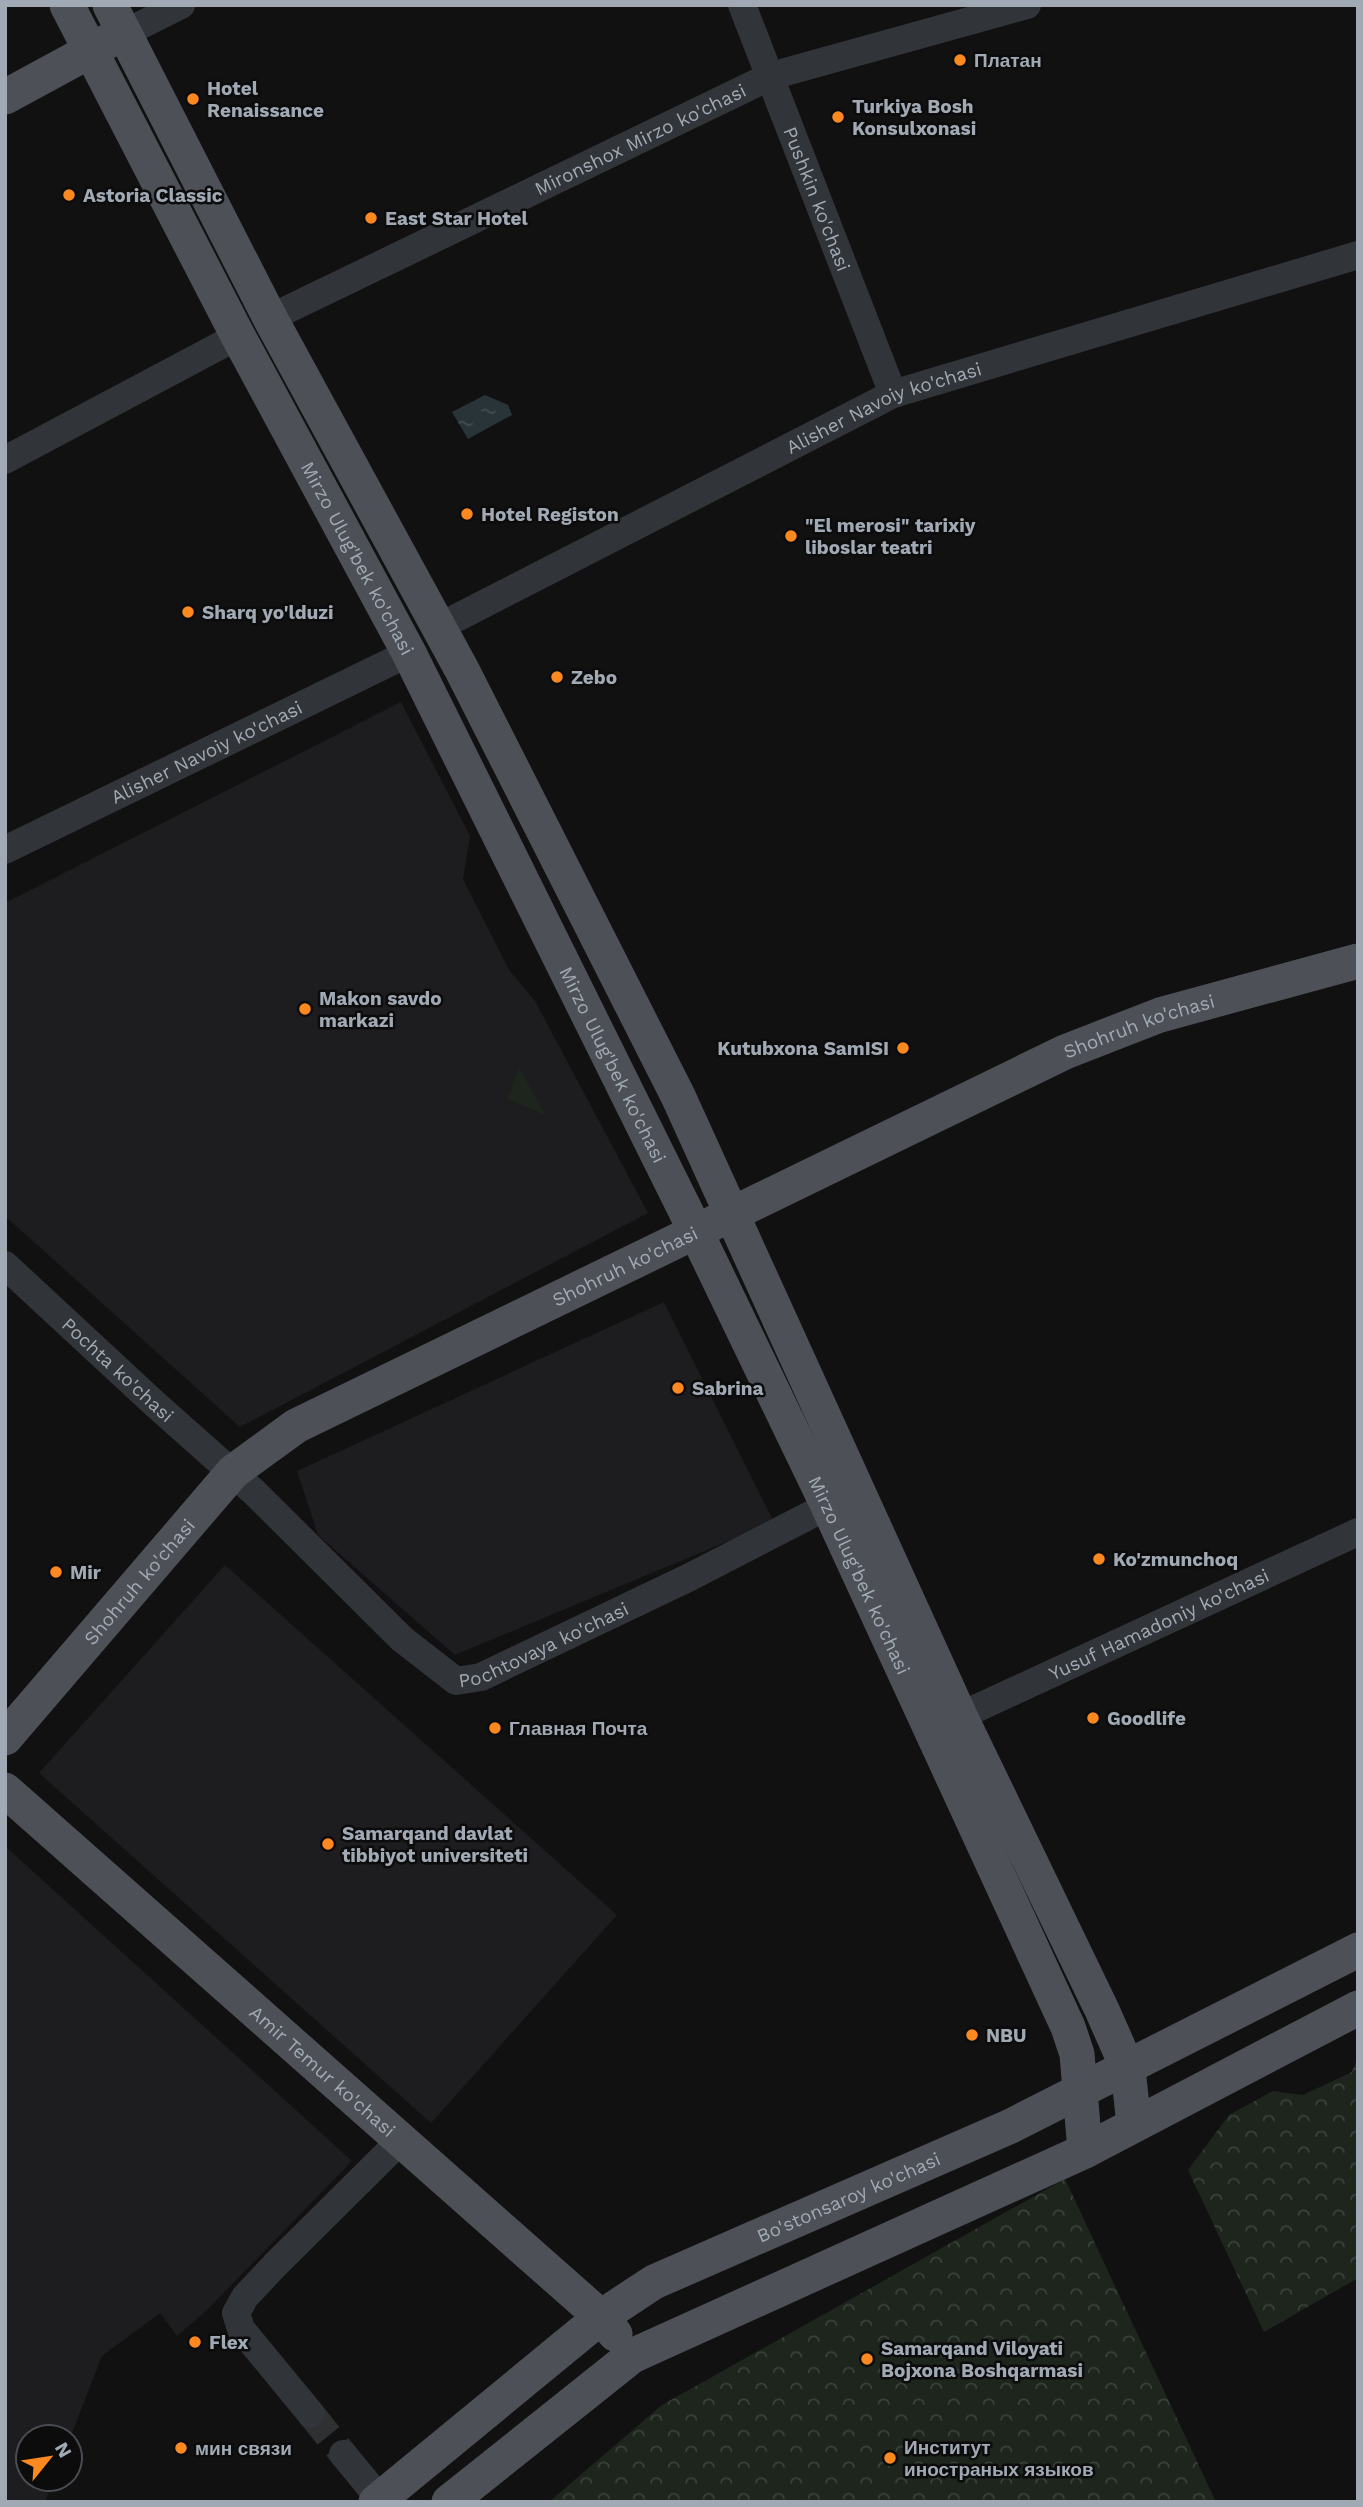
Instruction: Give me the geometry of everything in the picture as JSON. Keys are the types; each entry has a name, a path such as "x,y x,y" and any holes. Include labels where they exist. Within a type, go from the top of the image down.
{"main road":[{"name":"Mirzo Ulug'bek ko'chasi","path":"67,5 238,335 409,653 695,1230 960,1716 1128,2069 1134,2125"},
{"name":"Mirzo Ulug'bek ko'chasi","path":"117,19 270,318 462,670 678,1096 731,1213 843,1499 1068,2027 1077,2054 1085,2151"},
{"path":"5,97 91,51 117,19"},
{"name":"Shohruh ko'chasi","path":"5,1738 233,1472 296,1426 695,1230 1112,1032 1160,1015 1358,961"},
{"name":"Amir Temur ko'chasi","path":"5,1790 601,2317 632,2356"},
{"name":"Bo'stonsaroy ko'chasi","path":"378,2500 601,2317 654,2282 853,2197 1079,2093 1358,1950"},
{"path":"449,2502 632,2356 1085,2151 1358,2008"}],"street":[{"path":"117,19 181,5"},
{"name":"Pushkin ko'chasi","path":"742,5 893,394"},
{"name":"Mironshox Mirzo ko'chasi","path":"270,318 771,76 1027,5"},
{"name":"Alisher Navoiy ko'chasi","path":"437,628 893,394 1358,255"},
{"path":"5,460 238,335"},
{"name":"Alisher Navoiy ko'chasi","path":"5,850 409,653"},
{"name":"Pochta ko'chasi","path":"5,1265 156,1405 233,1472"},
{"name":"Pochtovaya ko'chasi","path":"233,1472 402,1639 457,1681 481,1676 843,1499"},
{"name":"Yusuf Hamadoniy ko'chasi","path":"960,1716 1358,1532"},
{"path":"311,2414 241,2329 236,2313 245,2297 275,2265 402,2139"},
{"path":"343,2454 378,2500"}],"shaded area":[{"path":"401,702 470,836 463,879 509,970 535,1001 648,1213 240,1427 5,1216 5,903"},
{"path":"664,1302 774,1522 455,1655 318,1535 297,1471"},
{"name":"Samarqand davlat tibbiyot universiteti","path":"225,1565 617,1915 431,2123 39,1773"},
{"path":"5,1846 352,2161 207,2310 177,2336 160,2313 102,2356 76,2423 14,2423 14,2493 49,2493 45,2502 5,2502"}],"green space":[{"path":"519,1068 546,1115 507,1099"},
{"path":"1358,2056 1358,2278 1264,2332 1188,2170 1229,2115 1273,2091 1303,2095 1352,2072"},
{"path":"1065,2179 1216,2502 549,2502 662,2405"}],"water":[{"path":"485,395 508,405 512,415 468,439 452,412"}],"tunnel":[{"path":"311,2414 343,2454"}],"place":[{"name":"Платан","path":"960,60"},
{"name":"Hotel Renaissance","path":"193,99"},
{"name":"Turkiya Bosh Konsulxonasi","path":"838,117"},
{"name":"Astoria Classic","path":"69,195"},
{"name":"East Star Hotel","path":"371,218"},
{"name":"Hotel Registon","path":"467,514"},
{"name":"\"El merosi\" tarixiy liboslar teatri","path":"791,536"},
{"name":"Sharq yo'lduzi","path":"188,612"},
{"name":"Zebo","path":"557,677"},
{"name":"Makon savdo markazi","path":"305,1009"},
{"name":"Kutubxona SamISI","path":"903,1048"},
{"name":"Sabrina","path":"678,1388"},
{"name":"Ko'zmunchoq","path":"1099,1559"},
{"name":"Mir","path":"56,1572"},
{"name":"Goodlife","path":"1093,1718"},
{"name":"Главная Почта","path":"495,1728"},
{"name":"Samarqand davlat tibbiyot universiteti","path":"328,1844"},
{"name":"NBU","path":"972,2035"},
{"name":"Flex","path":"195,2342"},
{"name":"Samarqand Viloyati Bojxona Boshqarmasi","path":"867,2359"},
{"name":"мин связи","path":"181,2448"},
{"name":"Институт иностраных языков","path":"890,2458"}]}
